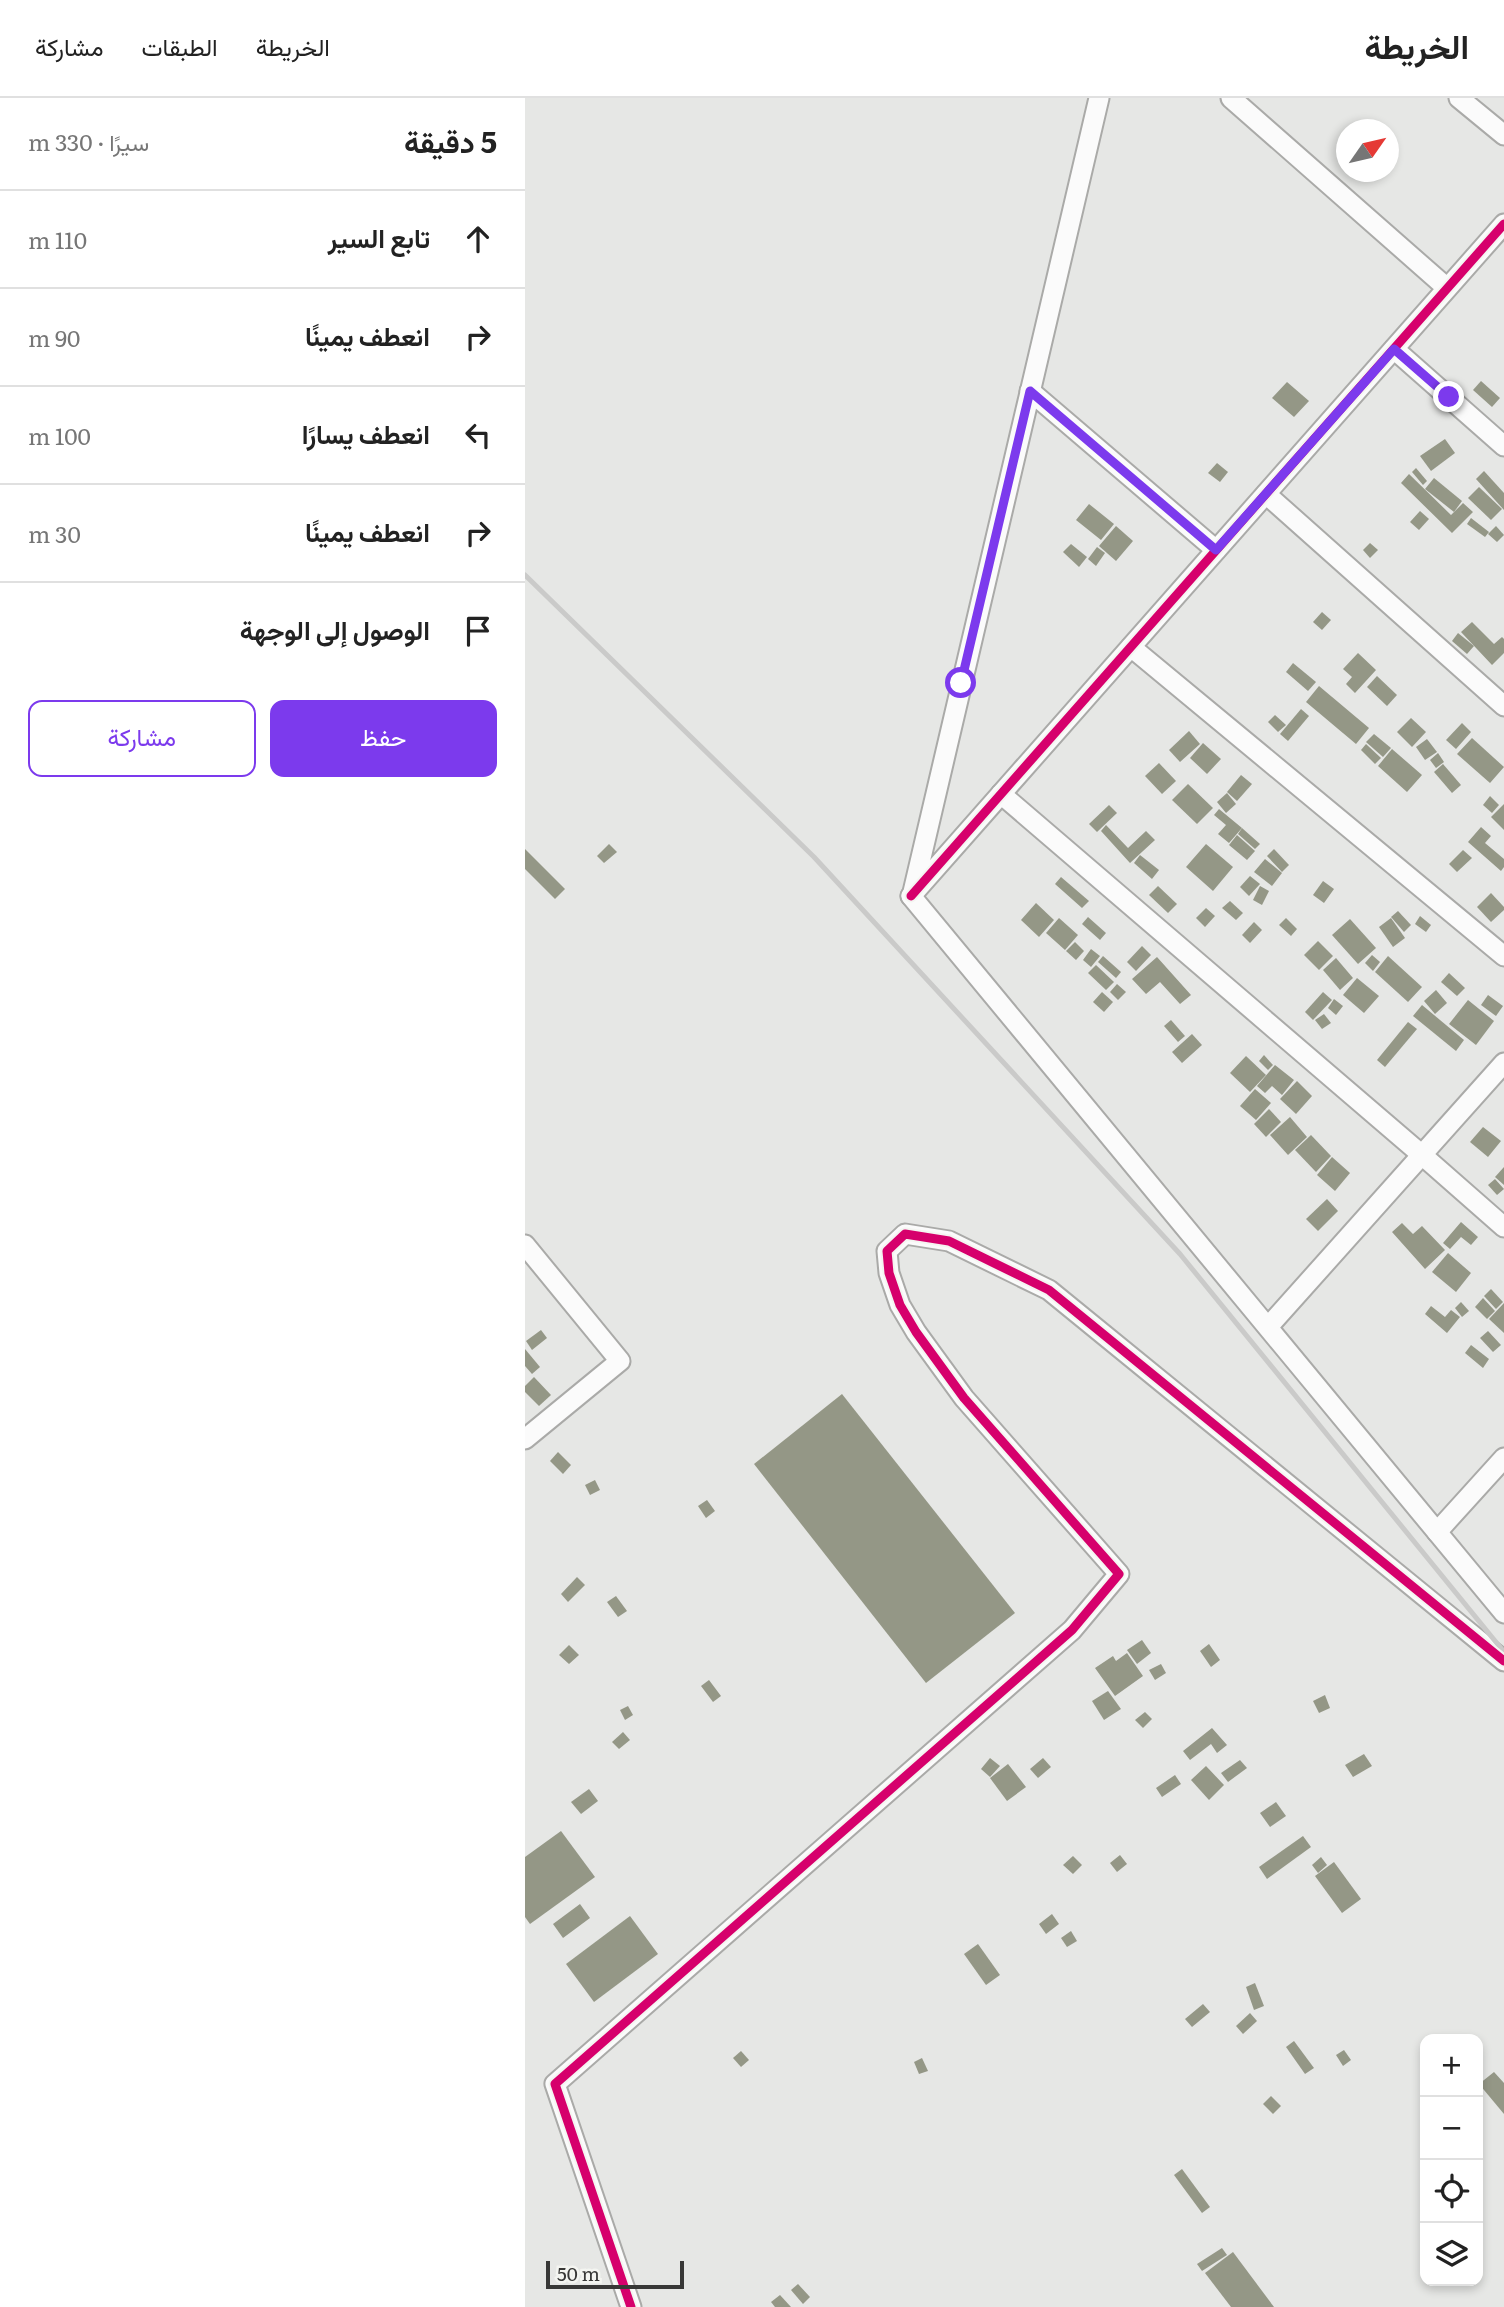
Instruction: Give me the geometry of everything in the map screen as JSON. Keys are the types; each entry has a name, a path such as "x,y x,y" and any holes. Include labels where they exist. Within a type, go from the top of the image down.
{"street":[{"path":"911,896 1099,98"},
{"path":"1231,98 1447,288"},
{"path":"1459,98 1504,135"},
{"path":"911,896 1504,224"},
{"path":"1394,349 1504,446"},
{"path":"1030,391 1216,550"},
{"path":"1266,494 1504,706"},
{"path":"1131,647 1504,956"},
{"path":"1001,794 1504,1227"},
{"path":"911,896 1504,1613"},
{"path":"1268,1327 1504,1063"},
{"path":"631,2307 555,2084 1072,1630 1119,1574 964,1398 916,1332 900,1305 889,1273 887,1251 905,1234 949,1241 1049,1290 1504,1661"},
{"path":"525,1245 620,1361 525,1439"},
{"path":"1437,1532 1504,1458"}],"building":[{"path":"1481,381 1500,398 1492,407 1473,390"},
{"path":"1287,382 1309,401 1294,417 1272,398"},
{"path":"1445,439 1455,453 1431,471 1420,456"},
{"path":"1217,463 1228,472 1220,482 1208,473"},
{"path":"1416,468 1427,481 1423,485 1412,472"},
{"path":"1484,471 1504,493 1504,510 1476,479"},
{"path":"1409,474 1451,515 1463,503 1473,512 1452,533 1401,483"},
{"path":"1434,478 1462,501 1454,512 1425,489"},
{"path":"1479,487 1502,509 1491,520 1468,498"},
{"path":"1089,504 1114,524 1101,540 1076,520"},
{"path":"1420,511 1429,519 1419,530 1410,522"},
{"path":"1471,518 1489,532 1485,537 1467,524"},
{"path":"1116,526 1133,541 1116,561 1099,546"},
{"path":"1496,526 1504,535 1497,542 1488,534"},
{"path":"1370,543 1378,550 1370,558 1363,550"},
{"path":"1071,544 1087,557 1079,567 1063,552"},
{"path":"1097,547 1105,553 1096,566 1088,559"},
{"path":"1322,612 1331,620 1322,630 1313,622"},
{"path":"1472,622 1494,644 1502,637 1504,639 1504,653 1492,665 1461,632"},
{"path":"1458,633 1474,646 1467,654 1452,641"},
{"path":"1358,653 1376,670 1355,693 1346,684 1352,677 1343,669"},
{"path":"1293,663 1316,682 1308,691 1286,672"},
{"path":"1377,676 1397,695 1387,706 1367,687"},
{"path":"1319,686 1369,728 1356,744 1306,702"},
{"path":"1301,709 1309,716 1288,741 1280,734"},
{"path":"1275,715 1286,725 1278,732 1268,722"},
{"path":"1411,718 1426,732 1412,747 1397,732"},
{"path":"1462,723 1471,732 1456,749 1446,740"},
{"path":"1189,731 1200,744 1180,762 1169,750"},
{"path":"1374,734 1391,748 1383,757 1366,742"},
{"path":"1472,738 1504,767 1490,783 1457,754"},
{"path":"1427,739 1437,752 1425,760 1416,747"},
{"path":"1203,743 1221,759 1207,774 1190,758"},
{"path":"1366,744 1381,758 1375,764 1361,750"},
{"path":"1392,749 1422,775 1407,792 1378,766"},
{"path":"1438,753 1444,762 1436,768 1430,760"},
{"path":"1159,763 1176,781 1162,794 1145,776"},
{"path":"1443,764 1461,785 1452,793 1434,772"},
{"path":"1241,775 1252,784 1237,801 1227,792"},
{"path":"1188,784 1213,808 1197,824 1172,800"},
{"path":"1227,793 1236,804 1226,813 1217,802"},
{"path":"1490,796 1499,805 1492,813 1483,805"},
{"path":"1504,804 1504,830 1491,817"},
{"path":"1109,805 1117,813 1097,832 1089,824"},
{"path":"1219,809 1242,828 1229,843 1218,834 1226,825 1214,815"},
{"path":"1106,825 1128,848 1146,831 1155,840 1130,863 1101,831"},
{"path":"1481,827 1491,836 1485,843 1504,859 1501,871 1468,842"},
{"path":"1242,828 1260,844 1255,849 1238,834"},
{"path":"1237,835 1255,851 1247,860 1229,845"},
{"path":"609,844 617,852 604,863 597,856"},
{"path":"1206,844 1233,867 1213,891 1186,867"},
{"path":"525,849 565,889 555,899 525,869"},
{"path":"1274,849 1289,865 1282,872 1267,856"},
{"path":"1463,850 1472,858 1457,872 1449,864"},
{"path":"1140,855 1159,870 1152,879 1134,863"},
{"path":"1265,859 1282,873 1272,886 1254,872"},
{"path":"1250,876 1260,884 1249,896 1240,887"},
{"path":"1061,877 1089,901 1082,908 1055,884"},
{"path":"1323,881 1334,889 1324,903 1313,895"},
{"path":"1158,886 1177,904 1168,913 1149,895"},
{"path":"1260,886 1269,891 1262,905 1253,900"},
{"path":"1491,893 1504,910 1491,922 1477,907"},
{"path":"1230,901 1243,913 1236,920 1222,908"},
{"path":"1036,903 1054,920 1039,937 1021,920"},
{"path":"1206,908 1215,916 1205,927 1196,918"},
{"path":"1398,911 1411,925 1404,932 1391,917"},
{"path":"1420,916 1431,925 1426,932 1415,924"},
{"path":"1088,917 1106,933 1100,940 1082,924"},
{"path":"1059,918 1078,935 1065,950 1046,933"},
{"path":"1286,918 1297,929 1291,936 1279,925"},
{"path":"1391,918 1405,938 1393,947 1379,927"},
{"path":"1350,919 1376,948 1358,964 1332,935"},
{"path":"1254,922 1262,930 1250,943 1242,935"},
{"path":"1318,941 1333,956 1319,970 1304,955"},
{"path":"1075,942 1084,951 1076,960 1066,951"},
{"path":"1142,946 1151,955 1136,971 1127,962"},
{"path":"1091,949 1100,956 1091,967 1083,960"},
{"path":"1372,955 1380,962 1373,971 1365,963"},
{"path":"1103,956 1121,972 1116,978 1098,962"},
{"path":"1388,956 1422,987 1408,1002 1375,972"},
{"path":"1157,957 1191,995 1180,1004 1160,982 1146,994 1132,979"},
{"path":"1336,958 1353,978 1340,990 1323,970"},
{"path":"1096,965 1114,982 1106,990 1088,973"},
{"path":"1449,973 1465,988 1457,996 1441,982"},
{"path":"1357,978 1379,996 1364,1013 1343,995"},
{"path":"1117,984 1126,992 1118,1000 1110,992"},
{"path":"1436,990 1447,1003 1435,1014 1424,1001"},
{"path":"1102,992 1113,1002 1104,1012 1093,1002"},
{"path":"1323,992 1332,1000 1313,1020 1305,1012"},
{"path":"1488,995 1503,1006 1496,1016 1481,1005"},
{"path":"1334,999 1343,1006 1336,1015 1328,1008"},
{"path":"1468,1000 1494,1021 1476,1045 1449,1024"},
{"path":"1422,1005 1464,1040 1456,1051 1413,1016"},
{"path":"1324,1014 1331,1023 1322,1029 1315,1020"},
{"path":"1171,1020 1185,1036 1178,1042 1164,1026"},
{"path":"1408,1022 1417,1029 1385,1067 1377,1060"},
{"path":"1192,1034 1202,1045 1182,1063 1172,1052"},
{"path":"1264,1055 1273,1065 1268,1070 1259,1061"},
{"path":"1246,1056 1266,1075 1250,1092 1230,1073"},
{"path":"1275,1065 1294,1080 1282,1095 1272,1086 1265,1093 1257,1086"},
{"path":"1297,1081 1312,1096 1296,1114 1280,1099"},
{"path":"1255,1089 1271,1103 1256,1120 1240,1106"},
{"path":"1269,1109 1281,1122 1266,1137 1254,1124"},
{"path":"1290,1117 1307,1137 1288,1155 1270,1135"},
{"path":"1483,1127 1501,1141 1488,1157 1470,1142"},
{"path":"1311,1135 1331,1156 1316,1172 1295,1150"},
{"path":"1332,1157 1350,1173 1335,1191 1317,1175"},
{"path":"1504,1167 1504,1185 1495,1177"},
{"path":"1495,1179 1504,1189 1497,1195 1488,1185"},
{"path":"1327,1199 1338,1211 1318,1231 1306,1219"},
{"path":"1461,1222 1478,1237 1471,1245 1461,1237 1450,1249 1443,1243"},
{"path":"1402,1223 1413,1234 1422,1226 1445,1250 1425,1269 1392,1232"},
{"path":"1448,1253 1471,1273 1456,1292 1432,1272"},
{"path":"1491,1289 1503,1302 1496,1309 1484,1296"},
{"path":"1483,1298 1495,1311 1487,1319 1475,1307"},
{"path":"1461,1302 1469,1311 1462,1317 1455,1308"},
{"path":"1504,1303 1504,1333 1489,1319"},
{"path":"1431,1306 1445,1317 1451,1310 1460,1317 1447,1333 1425,1314"},
{"path":"541,1330 547,1338 532,1350 526,1341"},
{"path":"1488,1331 1501,1345 1493,1352 1480,1338"},
{"path":"1471,1345 1489,1359 1483,1368 1465,1353"},
{"path":"525,1349 540,1367 532,1374 525,1366"},
{"path":"534,1377 551,1395 539,1406 525,1392 525,1386"},
{"path":"842,1394 1015,1613 926,1683 754,1464"},
{"path":"558,1452 571,1465 563,1474 550,1461"},
{"path":"595,1480 600,1490 590,1495 585,1485"},
{"path":"707,1500 715,1511 706,1518 698,1506"},
{"path":"577,1577 585,1585 568,1602 561,1594"},
{"path":"616,1596 627,1611 618,1617 607,1602"},
{"path":"1142,1640 1151,1653 1137,1664 1127,1650"},
{"path":"1209,1644 1220,1660 1211,1667 1200,1651"},
{"path":"569,1645 579,1655 569,1664 559,1655"},
{"path":"1127,1653 1143,1676 1115,1696 1095,1668 1113,1656 1116,1661"},
{"path":"1161,1664 1166,1673 1155,1680 1149,1670"},
{"path":"709,1680 721,1696 713,1702 701,1686"},
{"path":"1108,1691 1121,1709 1104,1720 1092,1701"},
{"path":"1325,1695 1330,1708 1319,1713 1313,1701"},
{"path":"628,1706 633,1715 625,1720 620,1710"},
{"path":"1145,1712 1152,1719 1143,1728 1135,1720"},
{"path":"1212,1728 1227,1745 1217,1753 1211,1744 1190,1760 1183,1751"},
{"path":"623,1732 630,1740 619,1749 612,1742"},
{"path":"1364,1754 1372,1766 1353,1777 1345,1765"},
{"path":"990,1758 1000,1766 990,1777 981,1769"},
{"path":"1043,1758 1051,1767 1038,1778 1030,1769"},
{"path":"1240,1760 1247,1768 1228,1782 1221,1773"},
{"path":"1008,1764 1026,1787 1007,1801 990,1778"},
{"path":"1206,1766 1224,1785 1209,1800 1191,1780"},
{"path":"1175,1775 1181,1784 1162,1797 1156,1788"},
{"path":"589,1789 598,1801 581,1814 571,1802"},
{"path":"1276,1802 1286,1816 1270,1827 1260,1813"},
{"path":"561,1831 595,1877 530,1924 525,1917 525,1857"},
{"path":"1303,1836 1311,1847 1267,1879 1259,1867"},
{"path":"1120,1855 1127,1864 1117,1872 1110,1863"},
{"path":"1073,1856 1082,1865 1073,1874 1063,1865"},
{"path":"1321,1857 1327,1865 1318,1873 1312,1865"},
{"path":"1334,1862 1361,1899 1342,1913 1315,1876"},
{"path":"580,1904 590,1918 563,1938 553,1924"},
{"path":"1052,1914 1059,1924 1046,1934 1039,1924"},
{"path":"630,1916 658,1954 594,2002 566,1964"},
{"path":"1071,1931 1077,1941 1067,1947 1061,1938"},
{"path":"978,1944 1000,1975 986,1985 964,1954"},
{"path":"1255,1983 1264,2006 1254,2010 1246,1987"},
{"path":"1203,2004 1210,2012 1192,2027 1185,2019"},
{"path":"1250,2013 1257,2021 1243,2034 1236,2026"},
{"path":"1294,2041 1314,2068 1305,2074 1286,2047"},
{"path":"1344,2050 1351,2060 1343,2066 1336,2055"},
{"path":"741,2051 749,2060 741,2067 733,2058"},
{"path":"922,2058 928,2071 919,2074 914,2062"},
{"path":"1494,2072 1504,2083 1504,2114 1483,2089 1483,2081"},
{"path":"1271,2096 1281,2106 1273,2114 1263,2104"},
{"path":"1182,2169 1210,2207 1202,2213 1174,2175"},
{"path":"1222,2248 1227,2255 1202,2271 1197,2264"},
{"path":"1233,2252 1274,2307 1231,2307 1205,2273"},
{"path":"798,2284 810,2297 803,2304 791,2290"},
{"path":"780,2295 791,2307 775,2307 771,2302"}],"railway":[{"path":"525,575 814,857 1180,1254 1504,1652"}],"cycle path":[{"path":"911,896 1504,224"},
{"path":"631,2307 555,2084 1072,1630 1119,1574 964,1398 916,1332 900,1305 889,1273 887,1251 905,1234 949,1241 1049,1290 1504,1661"}],"route":[{"path":"961,683 1030,391 1216,550 1394,349 1449,397"}]}
